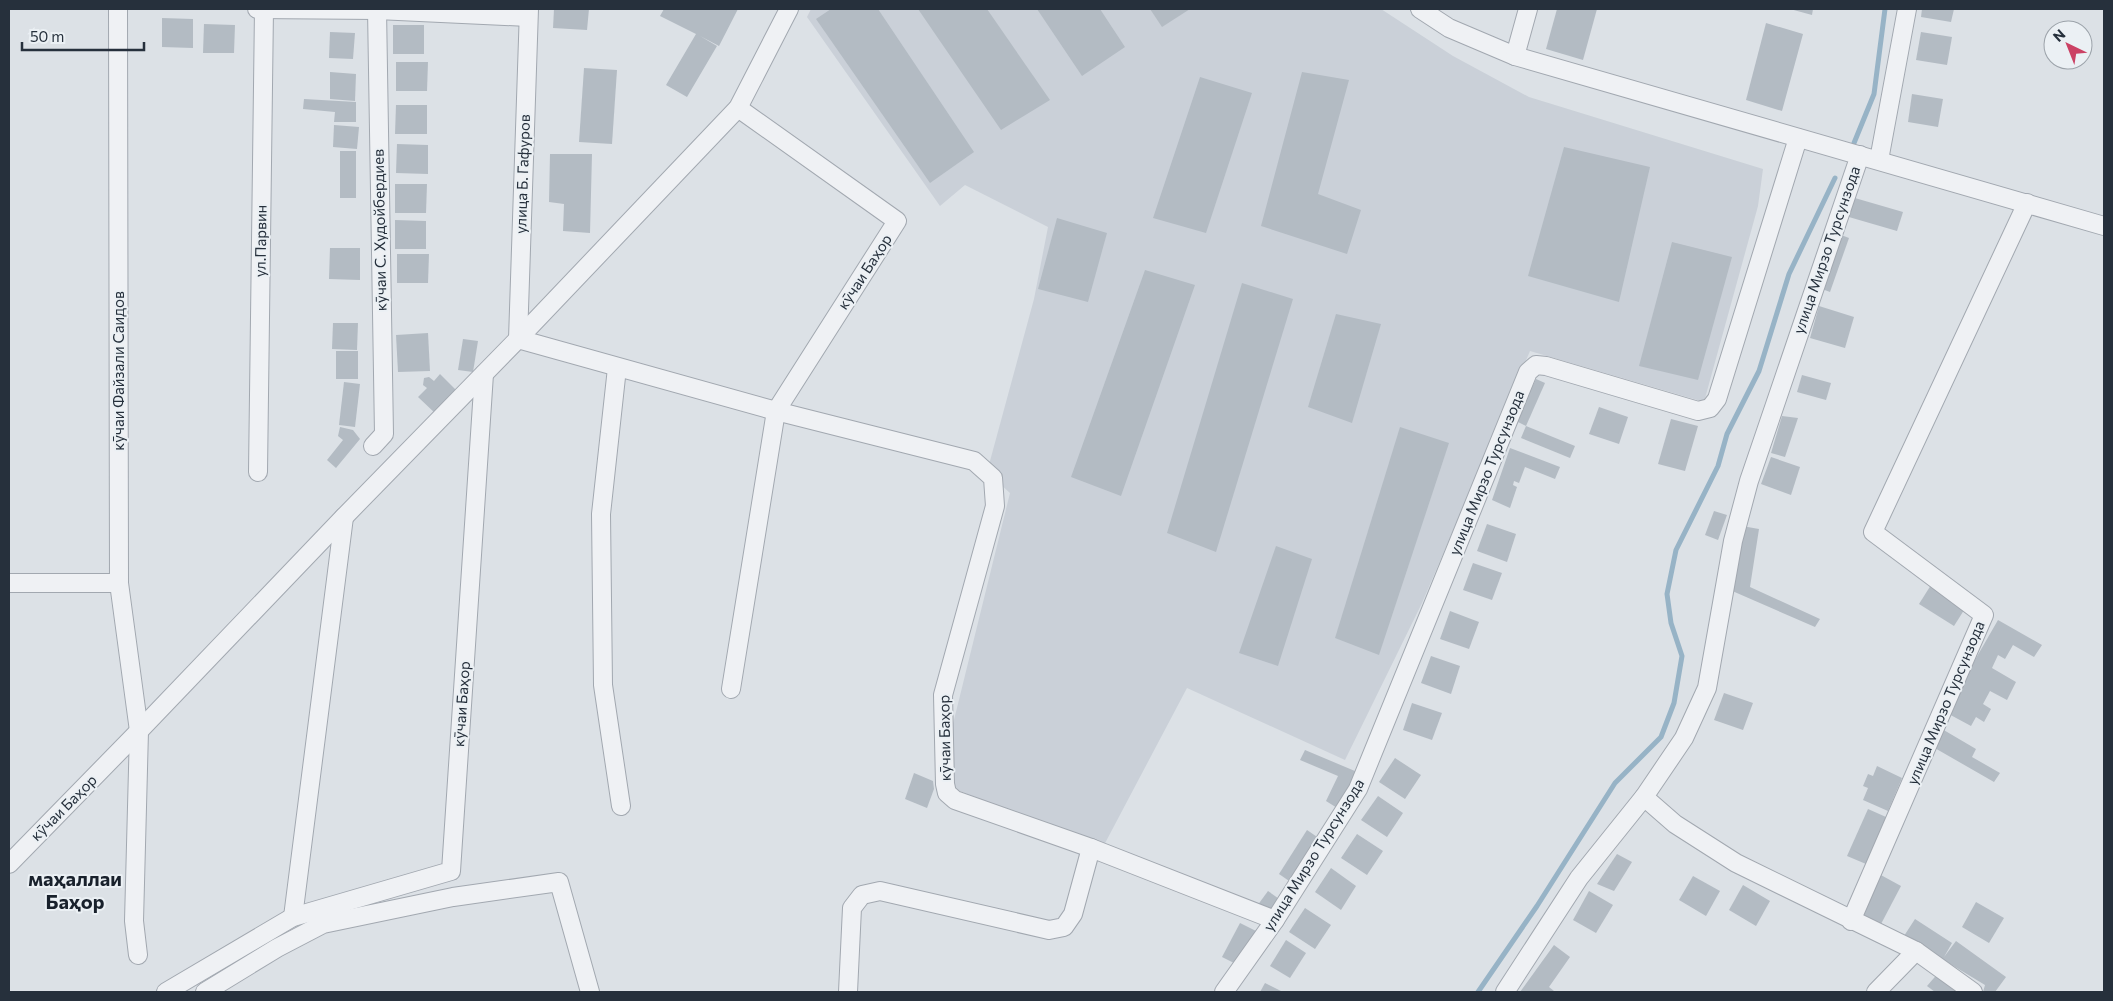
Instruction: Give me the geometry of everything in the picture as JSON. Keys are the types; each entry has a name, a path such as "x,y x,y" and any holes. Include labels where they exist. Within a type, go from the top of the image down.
{"street":[{"name":"кӯчаи Файзали Саидов","path":"118,9 119,583 139,731"},
{"path":"257,9 377,9 528,13"},
{"name":"ул.Парвин","path":"258,472 264,9"},
{"name":"кӯчаи С. Худойбердиев","path":"373,446 384,434 377,9"},
{"name":"кӯчаи Баҳор","path":"9,864 518,339 738,108 789,9"},
{"path":"1420,9 1449,28 1515,56 2104,226"},
{"path":"1515,56 1528,9"},
{"name":"улица Мирзо Турсунзода","path":"1879,160 1907,9"},
{"name":"улица Б. Гафуров","path":"518,339 528,13"},
{"name":"кӯчаи Баҳор","path":"731,689 776,411 898,221 738,108"},
{"name":"улица Мирзо Турсунзода","path":"1224,992 1275,920 1358,789 1528,372 1536,366 1546,366 1698,411 1710,408 1717,399 1798,138"},
{"name":"улица Мирзо Турсунзода","path":"1505,992 1580,878 1644,797 1684,738 1707,688 1733,541 1749,481 1860,155"},
{"name":"улица Мирзо Турсунзода","path":"1852,921 1984,616 1873,532 2027,203"},
{"name":"кӯчаи Баҳор","path":"518,339 776,411 974,461 993,478 995,506 943,695 944,784 948,793 956,800 1090,848 1275,920"},
{"path":"617,368 601,514 604,685 621,806"},
{"name":"кӯчаи Баҳор","path":"166,992 293,917 451,871 484,374"},
{"path":"293,917 344,517"},
{"path":"9,583 119,583"},
{"path":"138,955 134,921 139,731"},
{"path":"1644,797 1675,824 1736,863 1916,952 1973,992"},
{"path":"848,992 852,908 862,895 880,891 1049,930 1064,927 1073,914 1090,848"},
{"path":"205,992 277,948 323,924 454,897 559,882 590,992"},
{"path":"1876,992 1916,952"}],"shaded area":[{"path":"811,9 1381,9 1453,56 1529,97 1763,169 1758,206 1704,402 1530,351 1422,603 1345,760 1187,688 1103,847 955,789 952,728 1010,493 987,472 1034,299 1048,227 965,185 940,206 807,17"}],"building":[{"path":"554,9 589,9 587,30 553,28"},
{"path":"664,9 738,9 719,46 700,36 717,46 687,97 666,85 696,34 660,16"},
{"path":"831,9 878,9 974,152 930,183 816,19"},
{"path":"918,9 987,9 1050,100 1001,130"},
{"path":"1037,9 1100,9 1125,47 1082,76"},
{"path":"1150,9 1190,9 1162,27"},
{"path":"1557,9 1597,9 1583,60 1546,49"},
{"path":"1790,9 1813,9 1812,15"},
{"path":"1922,9 1954,9 1951,22 1921,17"},
{"path":"162,18 193,19 193,48 162,47"},
{"path":"1766,23 1803,34 1782,111 1746,100"},
{"path":"204,24 235,25 234,53 203,53"},
{"path":"393,25 424,25 424,54 393,54"},
{"path":"330,32 355,33 353,59 329,58"},
{"path":"1921,32 1952,37 1947,65 1916,60"},
{"path":"396,62 428,62 427,91 396,91"},
{"path":"584,68 617,70 612,144 579,142"},
{"path":"330,72 356,74 355,101 330,99"},
{"path":"1302,72 1349,80 1318,194 1361,210 1347,254 1261,226"},
{"path":"1200,77 1252,93 1206,233 1153,218"},
{"path":"1912,94 1943,99 1938,127 1908,122"},
{"path":"304,99 356,102 356,122 334,122 335,112 303,109"},
{"path":"396,105 427,105 427,134 395,134"},
{"path":"334,125 359,127 357,149 333,147"},
{"path":"397,144 428,145 428,174 396,173"},
{"path":"1564,147 1650,167 1619,302 1528,276"},
{"path":"340,151 356,151 356,198 340,198"},
{"path":"550,154 592,154 590,233 563,231 564,204 549,202"},
{"path":"395,184 427,184 426,213 395,213"},
{"path":"1848,196 1903,212 1897,231 1842,215"},
{"path":"1057,218 1107,233 1088,302 1038,289"},
{"path":"395,220 426,221 426,249 395,249"},
{"path":"1836,233 1849,238 1830,292 1817,287"},
{"path":"1672,242 1732,257 1698,380 1639,366"},
{"path":"330,248 360,248 360,280 329,279"},
{"path":"397,254 429,254 428,283 397,283"},
{"path":"1145,270 1195,285 1121,496 1071,477"},
{"path":"1242,283 1293,299 1216,552 1167,533"},
{"path":"1819,306 1854,317 1845,348 1810,338"},
{"path":"1336,314 1381,324 1352,423 1308,407"},
{"path":"333,323 358,323 357,350 332,349"},
{"path":"428,333 430,371 398,372 396,335"},
{"path":"463,339 478,341 473,372 458,370"},
{"path":"336,351 358,351 358,379 336,379"},
{"path":"440,374 458,392 436,414 418,397 427,388 423,385 424,378 429,377 434,381"},
{"path":"1802,375 1831,383 1826,400 1797,392"},
{"path":"1536,379 1545,383 1526,426 1516,421"},
{"path":"344,382 360,384 355,427 339,425"},
{"path":"1599,407 1628,417 1619,444 1589,434"},
{"path":"1782,416 1798,418 1785,457 1771,453"},
{"path":"1671,419 1698,426 1685,471 1658,464"},
{"path":"1526,426 1575,446 1570,458 1521,438"},
{"path":"340,427 353,430 360,439 336,468 327,460 343,440 338,436"},
{"path":"1400,427 1449,443 1379,655 1335,638"},
{"path":"1510,448 1560,467 1555,479 1525,467 1519,483 1514,481 1513,485 1517,487 1510,508 1492,500"},
{"path":"1771,457 1800,467 1791,495 1761,484"},
{"path":"1714,511 1727,515 1718,540 1705,535"},
{"path":"1487,524 1516,534 1507,562 1477,551"},
{"path":"1742,526 1759,529 1750,587 1820,619 1815,627 1730,590"},
{"path":"1276,546 1312,559 1278,666 1239,653"},
{"path":"1473,563 1502,573 1492,600 1463,590"},
{"path":"1931,585 1966,607 1954,626 1919,604"},
{"path":"1450,611 1479,622 1469,649 1440,639"},
{"path":"1998,620 2042,645 2034,657 2013,645 2005,659 1998,655 1992,668 2016,682 2007,700 1990,691 1983,704 1991,709 1984,722 1976,717 1971,726 1945,712"},
{"path":"1431,656 1460,666 1451,694 1421,683"},
{"path":"1724,693 1753,703 1743,730 1714,720"},
{"path":"1412,703 1442,713 1432,740 1403,730"},
{"path":"1942,729 1976,749 1972,757 2000,773 1994,782 1933,747"},
{"path":"1305,750 1362,774 1342,811 1326,801 1338,776 1300,760"},
{"path":"1395,758 1421,775 1405,799 1379,782"},
{"path":"1877,766 1902,778 1888,811 1863,800 1868,788 1863,786 1868,774 1873,776"},
{"path":"914,773 933,781 934,789 927,808 905,799"},
{"path":"1378,796 1403,813 1387,837 1361,820"},
{"path":"1868,809 1886,817 1866,864 1847,856"},
{"path":"1307,830 1323,841 1295,885 1279,874"},
{"path":"1357,834 1383,851 1367,875 1341,858"},
{"path":"1617,854 1632,862 1614,891 1597,884"},
{"path":"1331,868 1356,886 1341,910 1315,892"},
{"path":"1879,874 1901,886 1881,924 1858,912"},
{"path":"1693,876 1720,891 1706,916 1679,900"},
{"path":"1743,885 1770,901 1756,926 1729,910"},
{"path":"1268,891 1282,901 1271,916 1257,906"},
{"path":"1589,891 1613,905 1596,933 1573,920"},
{"path":"1976,902 2004,918 1989,943 1962,927"},
{"path":"1305,908 1331,925 1315,949 1289,932"},
{"path":"1915,919 1952,943 1944,957 1956,941 2006,977 1995,992 1983,992 1985,985 1904,936"},
{"path":"1240,923 1258,932 1240,966 1222,957"},
{"path":"1286,940 1306,953 1290,978 1270,966"},
{"path":"1554,945 1570,957 1549,987 1554,991 1520,992"},
{"path":"1940,971 1964,992 1935,992 1927,986"},
{"path":"1265,983 1283,992 1260,992"}],"waterway":[{"path":"1854,143 1874,94 1885,9"},
{"path":"1478,992 1537,906 1615,783 1661,737 1674,703 1682,656 1671,623 1667,594 1676,550 1718,466 1727,434 1759,371 1789,274 1835,178"}],"district":[{"name":"маҳаллаи Баҳор","path":"75,890"}]}
